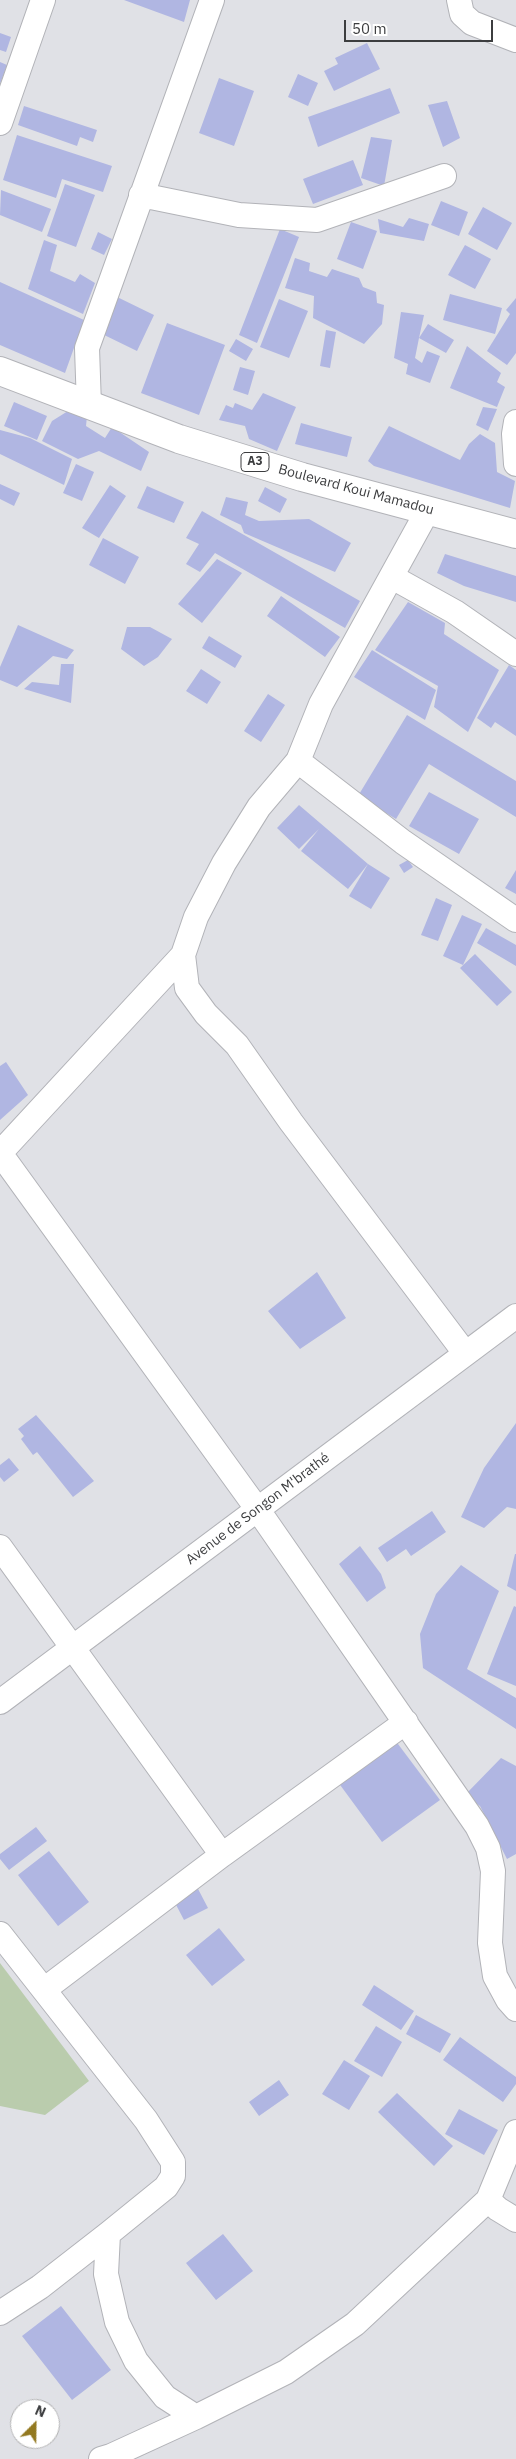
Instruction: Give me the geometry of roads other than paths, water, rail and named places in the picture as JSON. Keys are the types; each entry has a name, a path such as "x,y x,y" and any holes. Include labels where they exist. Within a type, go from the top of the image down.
{"main road":[{"name":"Boulevard Koui Mamadou","path":"0,371 179,439 292,474 516,534"}],"street":[{"path":"0,123 43,0"},
{"path":"88,406 87,348 212,0"},
{"path":"459,0 462,14 472,23 516,40"},
{"path":"141,195 239,215 317,220 444,176"},
{"path":"516,422 514,434 516,464"},
{"path":"428,510 321,704 298,761 259,807 224,863 196,917 183,956 0,1153 258,1510 472,1819 488,1848 493,1871 490,1943 496,1976 508,2000 516,2009"},
{"path":"392,577 455,612 516,654"},
{"path":"298,761 403,842 516,920"},
{"path":"183,956 187,988 206,1014 237,1045 291,1122 465,1353"},
{"name":"Avenue de Songon M'brathé","path":"0,1702 516,1316"},
{"path":"0,1547 74,1647 222,1855"},
{"path":"45,1989 222,1855 406,1722"},
{"path":"0,1934 146,2120 173,2162 173,2176 166,2187 40,2287 0,2313"},
{"path":"101,2459 196,2417 286,2372 355,2324 488,2200 516,2132"},
{"path":"488,2200 498,2209 516,2220"},
{"path":"108,2234 106,2274 121,2329 136,2361 165,2397 196,2417"}]}
